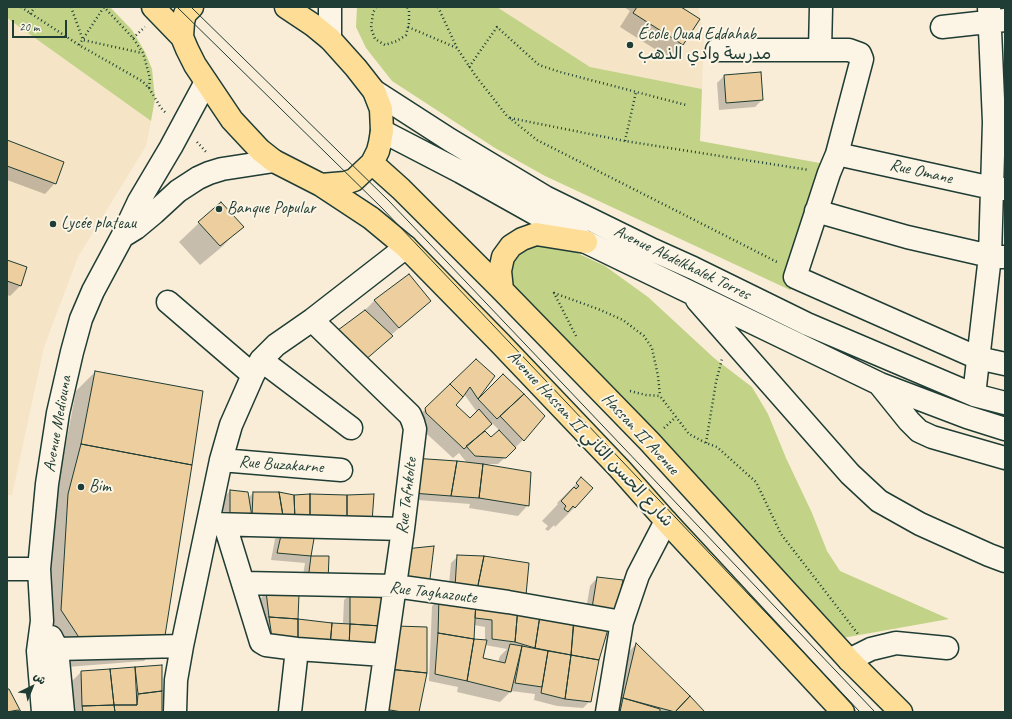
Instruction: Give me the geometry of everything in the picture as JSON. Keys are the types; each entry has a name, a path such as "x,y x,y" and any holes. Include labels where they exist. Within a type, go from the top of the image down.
{"highway":[{"path":"154,7 182,37"},
{"path":"182,37 182,22 185,14 192,7"},
{"path":"286,7 313,25 330,40 365,78 374,91 381,109 382,131 378,151 372,163 354,180 345,183 320,186"},
{"name":"Avenue Hassan II شارع الحسن الثاني","path":"182,37 195,65 232,120 260,150 274,161 320,186 371,218 406,247 620,469 666,521 843,712"},
{"name":"Hassan II Avenue","path":"372,163 502,290 649,442 849,660 901,712"},
{"path":"502,290 500,271 503,256 511,246 522,238 536,234 586,242"}],"street":[{"path":"330,7 330,40"},
{"path":"820,50 821,7"},
{"path":"942,27 995,16 999,122 997,256 978,358 974,395"},
{"path":"716,50 849,50 860,54 862,59 833,163 795,277 978,358 1005,364"},
{"name":"Avenue Mediouna","path":"47,650 42,621 39,569 47,484 58,413 81,319 93,291 122,237 136,206 171,147 206,82"},
{"name":"Avenue Abdelkhalek Torres","path":"374,91 450,140 545,197 807,324 974,395 1005,403"},
{"name":"Avenue Abdelkhalek Torres","path":"382,131 461,172 586,242 880,384 967,417 1005,428"},
{"name":"Avenue Mediouna","path":"122,237 136,228 178,191 198,178 222,169 274,161"},
{"name":"Rue Omane","path":"833,163 998,189"},
{"path":"816,211 907,237 997,256"},
{"path":"174,712 176,680 182,646 217,524 221,460 231,425 257,368 276,345 312,320 406,247"},
{"path":"693,268 691,293 850,474 879,501 920,524 1005,561"},
{"path":"168,302 257,368 351,428"},
{"name":"Rue Tafnkolte","path":"312,320 410,415 413,422 414,438 403,529 377,712"},
{"path":"880,384 909,421 919,431 932,437 1005,458"},
{"name":"Rue Buzakarne","path":"221,460 341,470"},
{"path":"607,712 622,622 638,575 666,521"},
{"path":"217,524 403,529"},
{"path":"217,524 243,583 261,642 266,645 384,655"},
{"path":"7,570 39,569"},
{"name":"Rue Taghazoute","path":"243,583 395,586 508,602 622,622"},
{"path":"849,660 871,649 896,643 947,648"},
{"path":"47,650 182,646"},
{"path":"290,712 297,648"},
{"path":"43,712 47,650"},
{"path":"47,650 63,712"}],"path":[{"path":"21,7 79,45 142,81 149,88 150,78 143,53 133,38 104,7 79,45"},
{"path":"30,14 35,7"},
{"path":"71,7 83,40"},
{"path":"376,7 373,13 371,28 376,39 385,45 397,41 406,35 409,16 407,7"},
{"path":"438,7 457,48 475,76 510,118 537,140 796,272"},
{"path":"408,27 457,48"},
{"path":"470,67 497,27 539,65 560,72 686,105"},
{"path":"83,40 143,53"},
{"path":"625,141 636,92"},
{"path":"510,118 625,141 833,163"},
{"path":"578,340 554,293 598,309 622,320 644,336 652,348 658,376 660,396 689,434 717,447 756,482 780,534 845,619 871,649"},
{"path":"706,443 716,382 722,358 735,343"},
{"path":"628,391 660,396"}],"shaded area":[{"name":"École Ouad Eddahab مدرسة وادي الذهب","path":"497,7 698,7 704,34 702,89 590,67"},
{"name":"Lycée plateau","path":"7,18 151,121 146,146 78,257 44,347 12,495 7,495"}],"green space":[{"path":"7,7 110,7 132,30 145,52 152,69 155,99 151,121 7,18"},
{"path":"357,7 497,7 590,67 702,89 700,141 825,164 799,282 790,290 545,176 495,148 392,81 366,48 356,27"},
{"path":"542,245 554,246 575,252 605,266 648,297 714,358 752,387 768,414 786,458 812,513 827,551 840,571 949,619 837,639 504,284 509,262 524,247"}],"building":[{"path":"637,7 681,7 700,19 683,45 633,13"},
{"path":"761,72 763,100 726,103 724,75"},
{"path":"7,140 64,162 56,184 7,166"},
{"path":"221,202 244,227 220,246 198,222"},
{"path":"7,260 27,267 21,286 7,281"},
{"path":"409,274 431,301 399,328 374,300"},
{"path":"365,310 393,336 364,361 334,333"},
{"path":"476,359 495,376 478,399 470,387 463,397 450,384"},
{"path":"95,371 203,391 192,465 81,444"},
{"path":"503,374 524,394 497,419 478,399"},
{"path":"450,384 463,397 456,405 470,418 479,409 492,424 464,449 426,413 425,408"},
{"path":"524,394 545,416 524,441 500,416"},
{"path":"499,430 516,448 506,458 475,456 466,446 485,431 491,437"},
{"path":"81,444 192,465 164,642 86,648 61,610 68,494"},
{"path":"412,458 457,461 451,496 412,493"},
{"path":"457,461 483,464 479,498 451,496"},
{"path":"483,464 531,472 529,506 479,498"},
{"path":"581,477 593,488 575,508 573,506 568,512 564,509 566,506 561,501 574,487 576,489 579,486 576,483"},
{"path":"230,490 248,492 252,517 230,522"},
{"path":"253,492 279,492 283,516 252,517"},
{"path":"279,492 294,495 295,520 283,516"},
{"path":"310,494 347,495 347,520 310,520"},
{"path":"310,494 310,520 295,520 294,495"},
{"path":"374,494 372,522 347,520 347,495"},
{"path":"282,531 315,533 311,556 277,553"},
{"path":"434,546 429,587 402,584 405,549"},
{"path":"457,555 484,556 477,590 455,587"},
{"path":"311,556 329,556 328,582 308,580"},
{"path":"484,556 529,563 526,595 477,590"},
{"path":"597,577 623,580 616,613 592,608"},
{"path":"266,591 299,594 298,619 269,617"},
{"path":"350,592 383,594 381,626 350,624"},
{"path":"439,598 476,601 474,639 438,633"},
{"path":"476,601 518,607 515,642 492,639 492,620 475,618"},
{"path":"518,607 541,609 535,648 515,642"},
{"path":"541,609 574,615 571,655 535,648"},
{"path":"269,617 298,619 298,643 272,638"},
{"path":"298,619 332,623 330,646 298,643"},
{"path":"574,622 608,629 599,660 571,655"},
{"path":"332,623 350,624 349,647 330,646"},
{"path":"350,624 381,626 379,644 349,647"},
{"path":"396,626 427,627 427,673 388,669"},
{"path":"438,633 474,639 467,681 435,674"},
{"path":"474,639 487,640 483,658 505,663 510,644 522,646 511,692 467,681"},
{"path":"636,643 690,696 675,712 623,698"},
{"path":"522,646 548,651 542,687 515,683"},
{"path":"548,651 571,655 565,699 541,693"},
{"path":"571,655 599,660 591,702 565,699"},
{"path":"162,665 162,691 138,694 135,667"},
{"path":"135,667 137,705 114,705 110,669"},
{"path":"110,669 114,705 82,706 81,671"},
{"path":"388,669 427,673 419,712 402,712 384,709"},
{"path":"7,689 9,689 21,712 18,710 7,712"},
{"path":"162,691 162,712 115,712 114,705 137,705 138,694"},
{"path":"690,696 705,712 675,712"},
{"path":"623,698 660,709 660,712 620,712"},
{"path":"114,705 115,712 83,712 82,706"}],"tram line":[{"path":"177,7 382,208 860,712"},
{"path":"191,7 389,201 875,712"}],"place":[{"name":"École Ouad Eddahab مدرسة وادي الذهب","path":"630,45"},
{"name":"Banque Popular","path":"219,209"},
{"name":"Lycée plateau","path":"53,224"},
{"name":"Bim","path":"81,487"}]}
